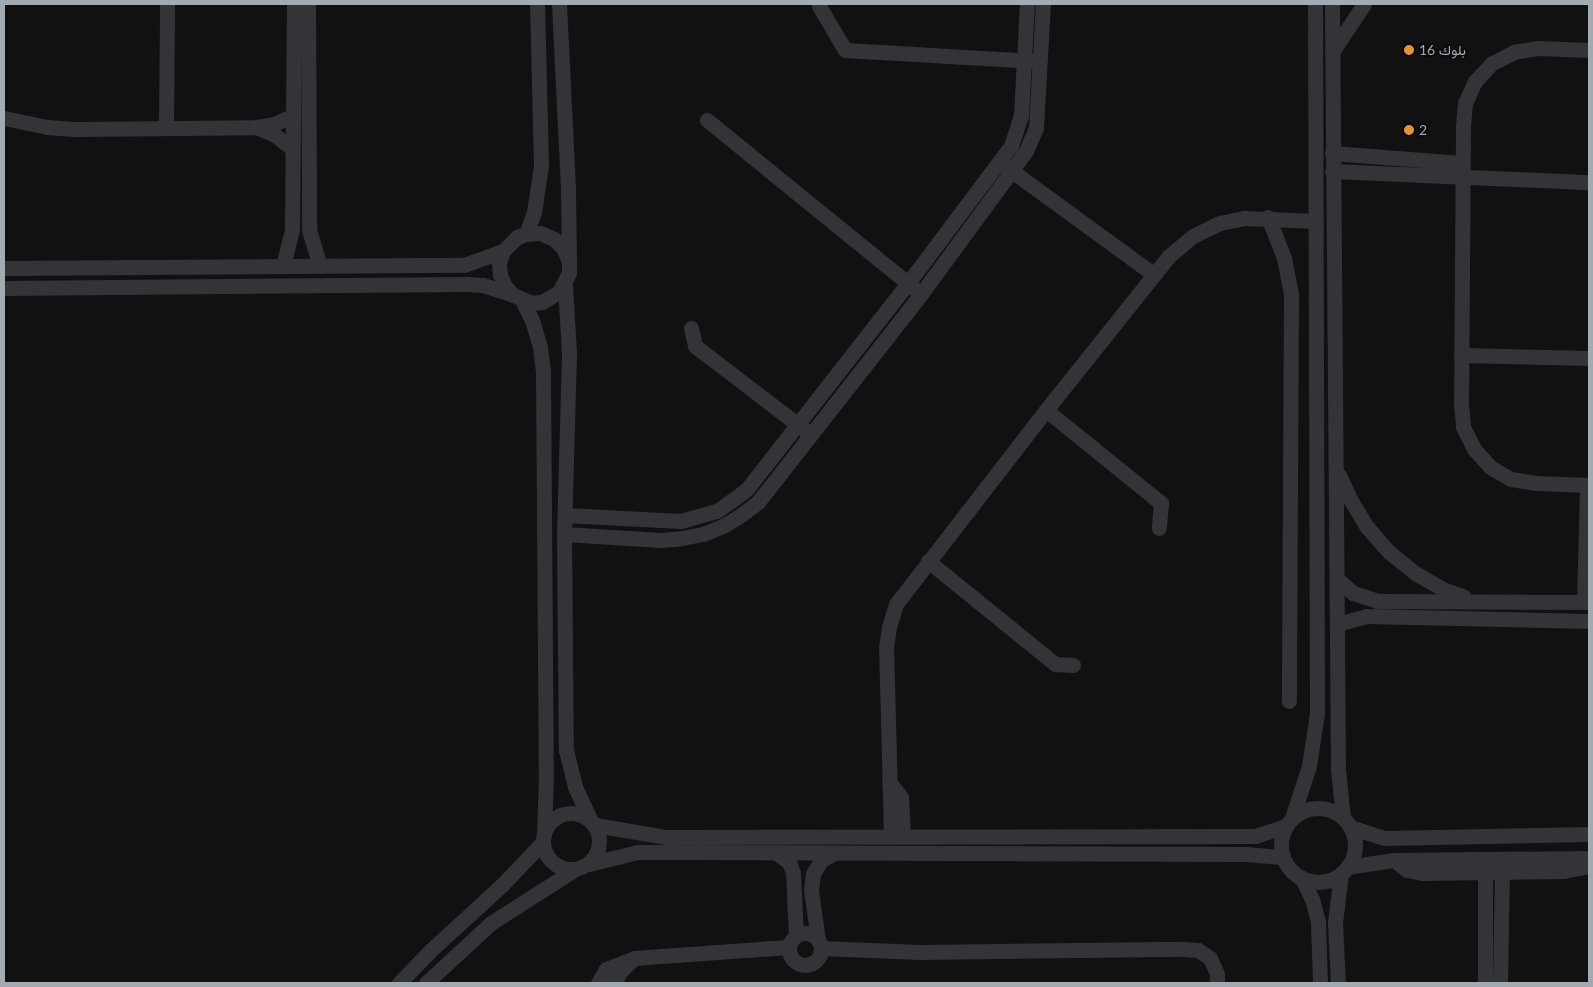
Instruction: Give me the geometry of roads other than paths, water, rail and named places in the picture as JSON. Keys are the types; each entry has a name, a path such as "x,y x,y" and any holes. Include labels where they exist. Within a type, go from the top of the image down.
{"street":[{"path":"166,128 167,4"},
{"path":"283,266 292,230 293,213 291,148 294,4"},
{"path":"308,4 308,213 309,230 320,266"},
{"path":"526,234 534,212 541,166 537,4"},
{"path":"4,288 467,284 490,287 517,298 542,302 556,295 565,284 569,273 559,4"},
{"path":"565,515 661,521 700,517 733,502 747,489 908,284 1011,146 1018,127 1026,4"},
{"path":"564,534 661,540 703,534 741,515 758,502 921,294 1026,151 1036,128 1043,4"},
{"path":"1315,4 1317,713 1309,766 1281,842 1283,857 1294,872 1302,878 1315,881 1329,880 1344,870 1394,860 1589,858"},
{"path":"1332,4 1338,769 1347,822 1354,840 1354,855 1344,870 1335,923 1338,983"},
{"path":"1332,52 1364,4"},
{"path":"819,6 845,50 1040,61"},
{"path":"1337,579 1354,593 1377,601 1586,602 1588,485 1535,483 1511,479 1490,467 1474,449 1464,427 1461,403 1462,170 1465,103 1475,81 1492,64 1514,52 1538,48 1589,50"},
{"path":"4,118 48,127 78,129 256,127 274,124 292,116"},
{"path":"707,120 921,294"},
{"path":"256,127 275,135 291,148"},
{"path":"1332,153 1462,170 1589,182"},
{"path":"1000,162 1153,274"},
{"path":"1332,170 1462,170"},
{"path":"293,213 308,213"},
{"path":"897,835 902,797 889,782 886,648 889,627 896,604 1046,410 1169,256 1193,236 1220,223 1244,218 1268,217 1316,221"},
{"path":"1268,217 1284,258 1291,295 1290,701"},
{"path":"4,268 464,265 503,251 517,237 540,233 554,239 564,249 569,262"},
{"path":"503,251 499,263 500,275 504,286 517,298 533,323 540,347 543,372 546,774 543,838 545,851 556,865 574,870"},
{"path":"565,284 569,354 564,534 566,750 575,787 598,833 598,850 589,864"},
{"path":"1316,322 1334,322"},
{"path":"691,328 695,346 811,434"},
{"path":"1461,355 1589,358"},
{"path":"1046,410 1161,503 1162,508 1158,528"},
{"path":"1337,468 1350,499 1367,527 1389,552 1415,573 1444,590 1476,600"},
{"path":"661,521 661,540"},
{"path":"928,561 1056,664 1073,665"},
{"path":"1337,624 1366,616 1589,621"},
{"path":"399,983 431,950 502,885 543,838 549,824 558,816 569,813 581,815 593,823 665,837 897,835 1255,836 1289,822 1304,810 1318,808 1331,810 1347,822 1384,838 1589,834"},
{"path":"426,983 491,923 574,870 589,864 638,852 1246,854 1283,857"},
{"path":"775,852 789,862 793,874 794,960 805,965 817,960 820,944 811,890 813,874 821,860 836,853"},
{"path":"1394,860 1407,870 1415,872 1563,871 1589,866"},
{"path":"1485,872 1485,983"},
{"path":"1500,983 1502,872"},
{"path":"1302,878 1312,899 1318,922 1320,983"},
{"path":"598,983 606,969 634,958 793,942 806,933 820,944 920,952 1198,950 1210,958 1217,974 1217,983"},
{"path":"615,983 619,972 634,958"}],"place":[{"name":"بلوك 16","path":"1409,50"},
{"name":"2","path":"1409,130"}]}
